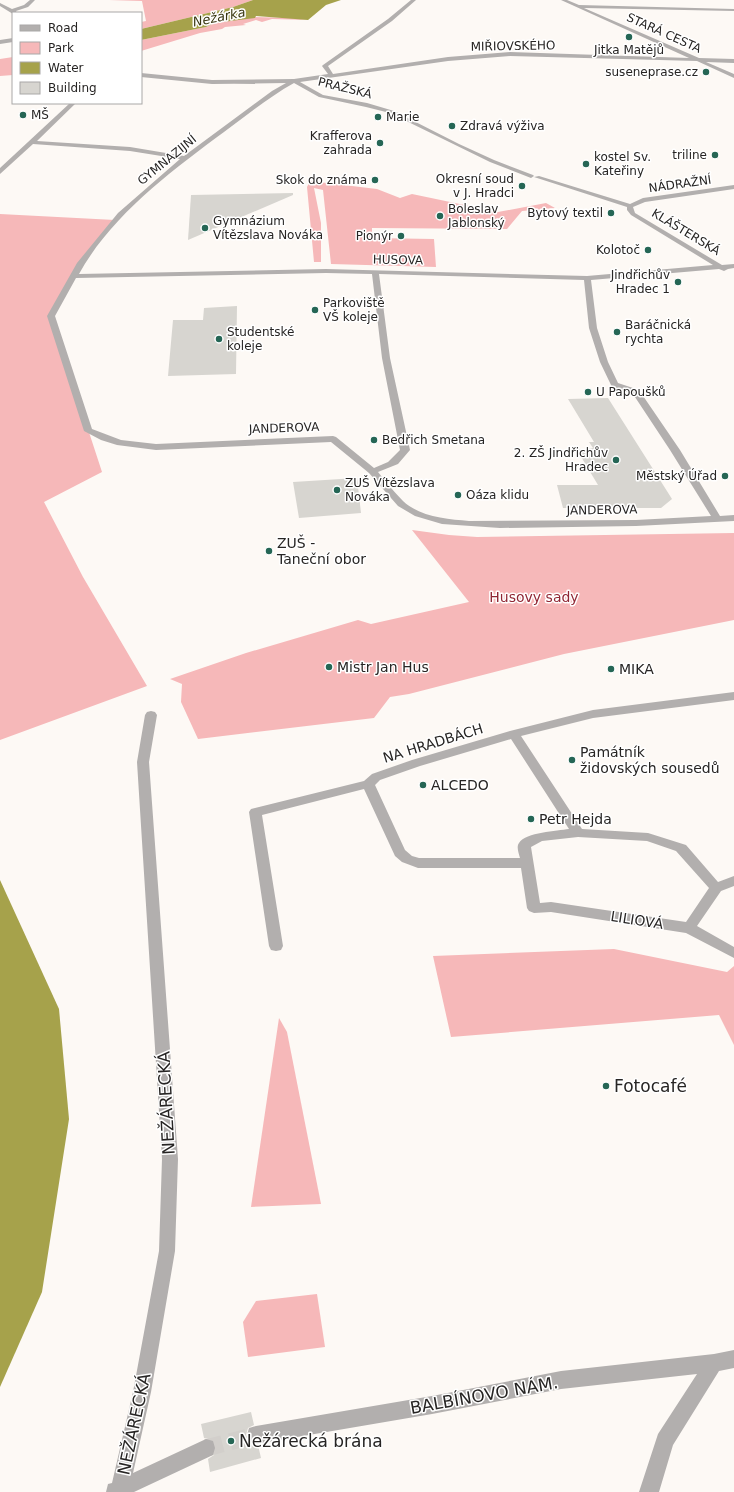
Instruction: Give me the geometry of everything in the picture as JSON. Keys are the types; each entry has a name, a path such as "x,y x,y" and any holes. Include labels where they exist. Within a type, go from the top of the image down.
{"street":[{"path":"0,4 14,12 26,6 33,0"},
{"path":"332,76 325,66 390,20 414,0"},
{"name":"STARÁ CESTA","path":"563,0 734,76"},
{"path":"575,6 734,7"},
{"path":"0,42 12,40"},
{"name":"MIŘIOVSKÉHO","path":"294,81 448,59 503,54 734,61"},
{"path":"142,75 212,82 294,81"},
{"name":"GYMNAZIJNÍ","path":"72,276 120,214 185,158 274,92 294,81"},
{"name":"PRAŽSKÁ","path":"294,81 322,96 367,104 392,112 464,148 534,176 630,206"},
{"path":"0,172 73,104"},
{"path":"31,142 130,149 185,158"},
{"name":"NÁDRAŽNÍ","path":"630,206 644,200 734,187"},
{"name":"KLÁŠTERSKÁ","path":"630,206 633,214 734,275"},
{"name":"HUSOVA","path":"72,276 375,272 587,278 734,266"},
{"path":"372,471 387,467 399,460 405,450 386,358 375,272"},
{"name":"JANDEROVA","path":"72,276 51,316 88,431 101,438 117,442 165,446 333,439 372,471 401,504 410,510 442,522 477,524 629,523 734,518"},
{"path":"587,278 593,328 604,362 615,385 636,392 675,450 717,518"},
{"name":"NA HRADBÁCH","path":"276,946 255,812 368,784 376,777 416,762 514,734 593,714 734,696"},
{"name":"NEŽÁRECKÁ","path":"117,1491 141,1399 167,1251 170,1159 143,762 151,715"},
{"path":"514,734 578,833"},
{"path":"368,784 400,853 407,859 418,863 527,863 524,845 539,836 578,833 648,837 681,848 716,888"},
{"name":"LILIOVÁ","path":"527,863 534,908 551,907 689,928 734,953"},
{"path":"689,928 716,888 734,881"},
{"name":"BALBÍNOVO NÁM.","path":"256,1435 561,1380 714,1363 734,1359"},
{"path":"649,1492 666,1442 714,1363"},
{"name":"NEŽÁRECKÁ","path":"117,1491 206,1448"}],"green space":[{"path":"109,0 253,0 233,7 142,29 142,22 146,21 142,1"},
{"path":"251,17 293,18 308,20 272,19 262,22 256,20 243,24 246,25 225,27 222,29 200,33 142,51 142,40 206,27 214,23"},
{"path":"12,57 12,75 0,76 0,59"},
{"path":"310,181 377,189 400,198 412,194 498,212 546,203 555,208 522,211 507,229 372,228 372,238 434,239 436,267 331,264 323,190 314,188 321,223 321,262 314,262 307,187"},
{"path":"0,214 115,220 81,263 51,316 102,472 44,502 83,577 147,686 0,740"},
{"name":"Husovy sady","path":"412,530 477,537 734,533 734,620 564,654 409,694 390,697 374,718 198,739 181,702 182,684 170,679 246,653 358,620 371,624 469,602"},
{"path":"614,949 727,972 734,966 734,1045 719,1015 451,1037 433,956"},
{"path":"279,1018 287,1032 321,1204 251,1207"},
{"path":"317,1294 325,1347 248,1357 243,1322 256,1301"}],"water":[{"name":"Nežárka","path":"253,0 341,0 326,5 308,20 256,16 255,18 214,23 206,27 142,40 142,29 233,7"},
{"path":"0,880 59,1009 69,1119 42,1292 0,1387"}],"building":[{"path":"293,193 293,195 188,240 191,195"},
{"name":"Studentské koleje","path":"237,306 236,374 168,376 173,320 203,320 204,308"},
{"name":"2. ZŠ Jindřichův Hradec","path":"608,398 672,499 661,508 563,508 557,485 598,485 577,450 593,448 589,442 594,442 568,399"},
{"name":"ZUŠ Vítězslava Nováka","path":"357,478 361,513 299,518 293,482"},
{"name":"Nežárecká brána","path":"251,1412 254,1425 248,1428 246,1435 249,1443 258,1445 261,1458 210,1472 208,1459 214,1455 216,1448 213,1440 204,1438 201,1424"}],"tunnel":[{"path":"206,1448 256,1435"}],"place":[{"name":"Jitka Matějů","path":"629,37"},
{"name":"suseneprase.cz","path":"706,72"},
{"name":"MŠ","path":"23,115"},
{"name":"Marie","path":"378,117"},
{"name":"Zdravá výživa","path":"452,126"},
{"name":"Krafferova zahrada","path":"380,143"},
{"name":"triline","path":"715,155"},
{"name":"kostel Sv. Kateřiny","path":"586,164"},
{"name":"Skok do známa","path":"375,180"},
{"name":"Okresní soud v J. Hradci","path":"522,186"},
{"name":"Bytový textil","path":"611,213"},
{"name":"Boleslav Jablonský","path":"440,216"},
{"name":"Gymnázium Vítězslava Nováka","path":"205,228"},
{"name":"Pionýr","path":"401,236"},
{"name":"Kolotoč","path":"648,250"},
{"name":"Jindřichův Hradec 1","path":"678,282"},
{"name":"Parkoviště VŠ koleje","path":"315,310"},
{"name":"Baráčnická rychta","path":"617,332"},
{"name":"Studentské koleje","path":"219,339"},
{"name":"U Papoušků","path":"588,392"},
{"name":"Bedřich Smetana","path":"374,440"},
{"name":"2. ZŠ Jindřichův Hradec","path":"616,460"},
{"name":"Městský Úřad","path":"725,476"},
{"name":"ZUŠ Vítězslava Nováka","path":"337,490"},
{"name":"Oáza klidu","path":"458,495"},
{"name":"ZUŠ - Taneční obor","path":"269,551"},
{"name":"Mistr Jan Hus","path":"329,667"},
{"name":"MIKA","path":"611,669"},
{"name":"Památník židovských sousedů","path":"572,760"},
{"name":"ALCEDO","path":"423,785"},
{"name":"Petr Hejda","path":"531,819"},
{"name":"Fotocafé","path":"606,1086"},
{"name":"Nežárecká brána","path":"231,1441"}]}
